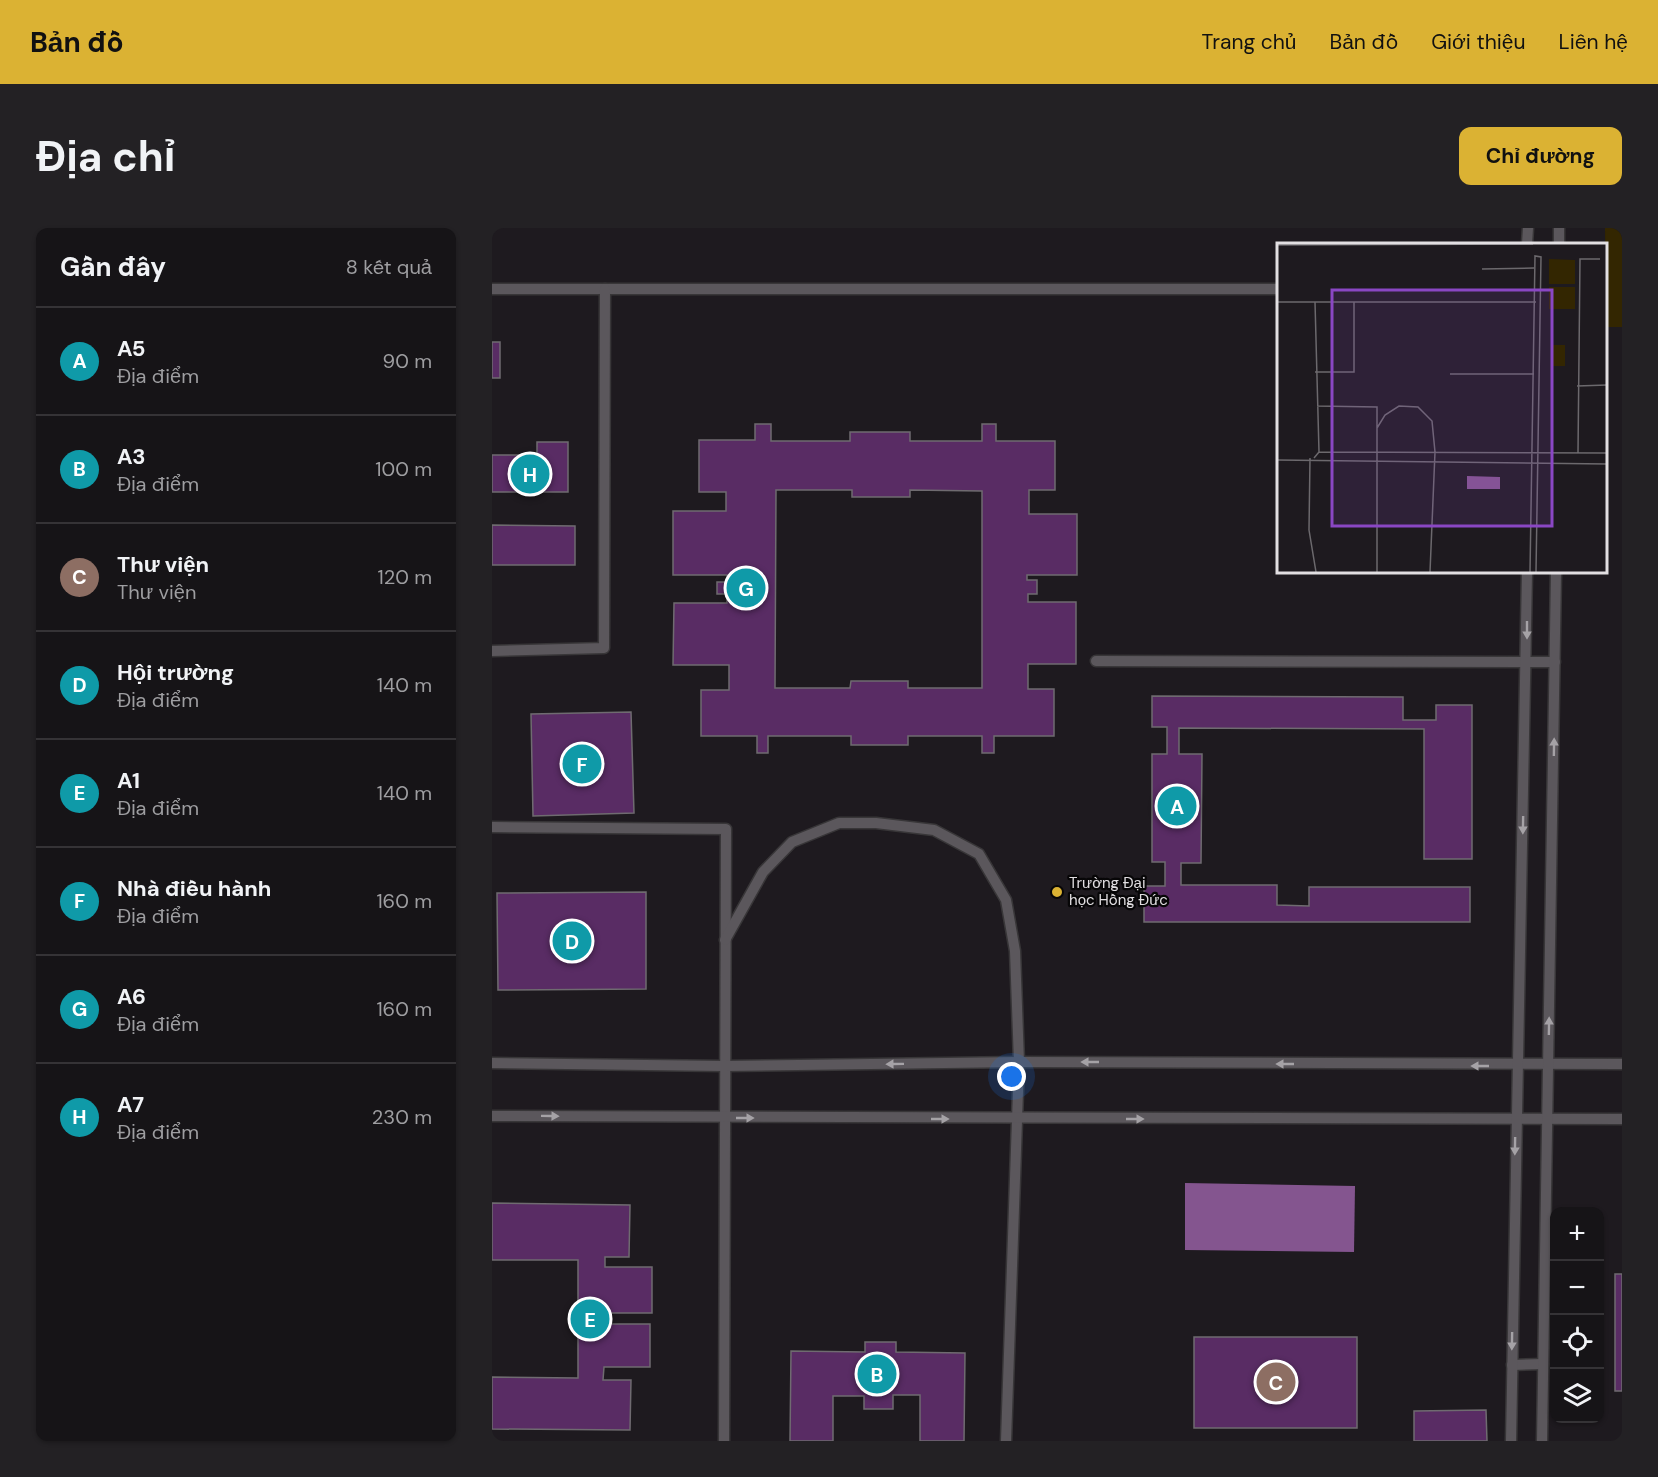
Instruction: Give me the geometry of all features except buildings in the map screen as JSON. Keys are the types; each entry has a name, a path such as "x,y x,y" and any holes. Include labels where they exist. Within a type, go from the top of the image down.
{"lane":[{"path":"1527,243 1528,228"},
{"path":"492,289 1277,290"},
{"path":"492,651 604,648 605,289"},
{"path":"1511,1441 1515,1120 1527,660 1527,573"},
{"path":"1542,1441 1556,573"},
{"path":"1096,661 1527,660 1555,662"},
{"path":"725,940 763,872 792,842 839,823 876,823 934,830 979,854 1006,900 1015,951 1019,1062 1006,1441"},
{"path":"492,827 726,829 724,1441"},
{"path":"492,1063 724,1066 1019,1062 1518,1066 1622,1064"},
{"path":"492,1116 1622,1119"},
{"path":"1512,1365 1543,1364"}],"shaded area":[{"path":"1605,228 1622,228 1622,327 1607,327 1607,243 1605,243"},
{"path":"1185,1183 1355,1186 1354,1252 1185,1250"}],"place":[{"name":"A7","path":"530,474"},
{"name":"A6","path":"746,588"},
{"name":"Nhà điều hành","path":"582,764"},
{"name":"A5","path":"1177,806"},
{"name":"Trường Đại học Hồng Đức","path":"1057,892"},
{"name":"Hội trường","path":"572,941"},
{"name":"A1","path":"590,1319"},
{"name":"A3","path":"877,1374"},
{"name":"Thư viện","path":"1276,1382"}]}
